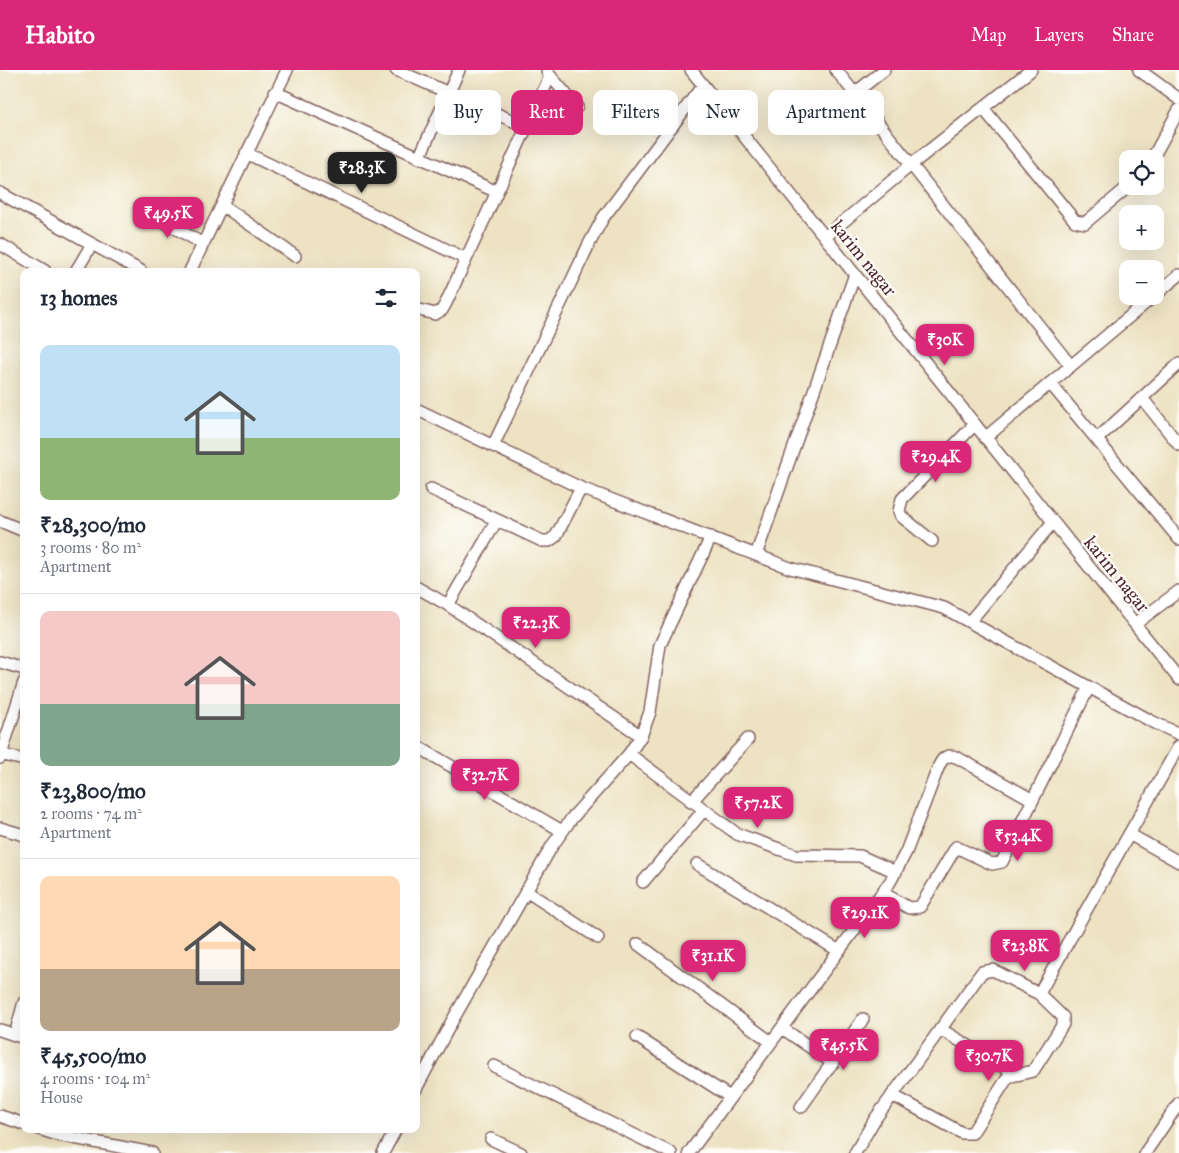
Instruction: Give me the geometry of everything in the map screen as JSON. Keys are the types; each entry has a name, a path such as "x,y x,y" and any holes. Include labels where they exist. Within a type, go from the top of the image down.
{"street":[{"path":"191,268 287,70"},
{"path":"396,70 439,90"},
{"path":"450,90 459,70"},
{"name":"karim nagar","path":"691,70 1179,679"},
{"path":"836,70 852,90"},
{"path":"860,90 884,70"},
{"path":"825,237 912,164 1031,70"},
{"path":"1140,70 1179,99"},
{"path":"541,90 548,73 562,90"},
{"path":"493,446 589,244 604,218 703,85"},
{"path":"275,92 497,192"},
{"path":"983,108 1075,221 1084,223 1119,194"},
{"path":"1157,150 1179,110"},
{"path":"419,158 435,123"},
{"path":"884,130 1071,366"},
{"path":"420,310 435,314 442,310 523,135"},
{"path":"246,153 466,259"},
{"path":"0,193 136,268"},
{"path":"222,204 295,256"},
{"path":"146,211 203,244"},
{"path":"0,244 40,268"},
{"path":"78,268 92,244"},
{"path":"756,555 855,274"},
{"path":"1164,288 1179,275"},
{"path":"985,438 1143,305"},
{"path":"1096,439 1179,364"},
{"path":"1050,383 1179,539"},
{"path":"1142,398 1179,445"},
{"path":"420,411 581,488 756,555 803,572 928,602 970,621 1151,721 1179,734"},
{"path":"932,540 902,516 899,505 902,499 975,424"},
{"path":"431,489 542,541 549,541 556,536 581,488"},
{"path":"448,605 497,520"},
{"path":"0,521 20,529"},
{"path":"970,621 1053,522"},
{"path":"420,1081 451,1023 562,831 629,754 641,736 650,712 660,645 711,538"},
{"path":"420,589 448,605 641,736"},
{"path":"1135,624 1179,591"},
{"path":"0,662 20,668"},
{"path":"883,893 909,908 920,907 956,847 992,864 999,864 1004,860 1089,687"},
{"path":"20,694 0,756 20,759"},
{"path":"692,802 748,739"},
{"path":"1037,992 1041,990 1179,746"},
{"path":"422,749 562,831"},
{"path":"629,754 737,834 790,854 854,855 896,872"},
{"path":"689,1153 883,893 896,872 944,757 958,758 1034,800"},
{"path":"642,882 703,810"},
{"path":"0,828 20,833"},
{"path":"1129,834 1179,862"},
{"path":"697,864 839,951"},
{"path":"526,891 598,938"},
{"path":"638,944 771,1042"},
{"path":"855,1153 892,1094 979,975 986,970 997,972 1037,992 1063,1016 1064,1022 1033,1071 1028,1074 1016,1074 1008,1077 975,1130 967,1134 892,1094"},
{"path":"801,1107 834,1063 863,1019"},
{"path":"782,1028 834,1063"},
{"path":"940,1029 1016,1074"},
{"path":"0,1030 19,1036"},
{"path":"638,1037 730,1097"},
{"path":"494,1066 671,1153"},
{"path":"1145,1153 1179,1102"},
{"path":"0,1116 20,1123"},
{"path":"52,1133 152,1153"},
{"path":"383,1153 394,1133"},
{"path":"491,1139 521,1153"}]}
